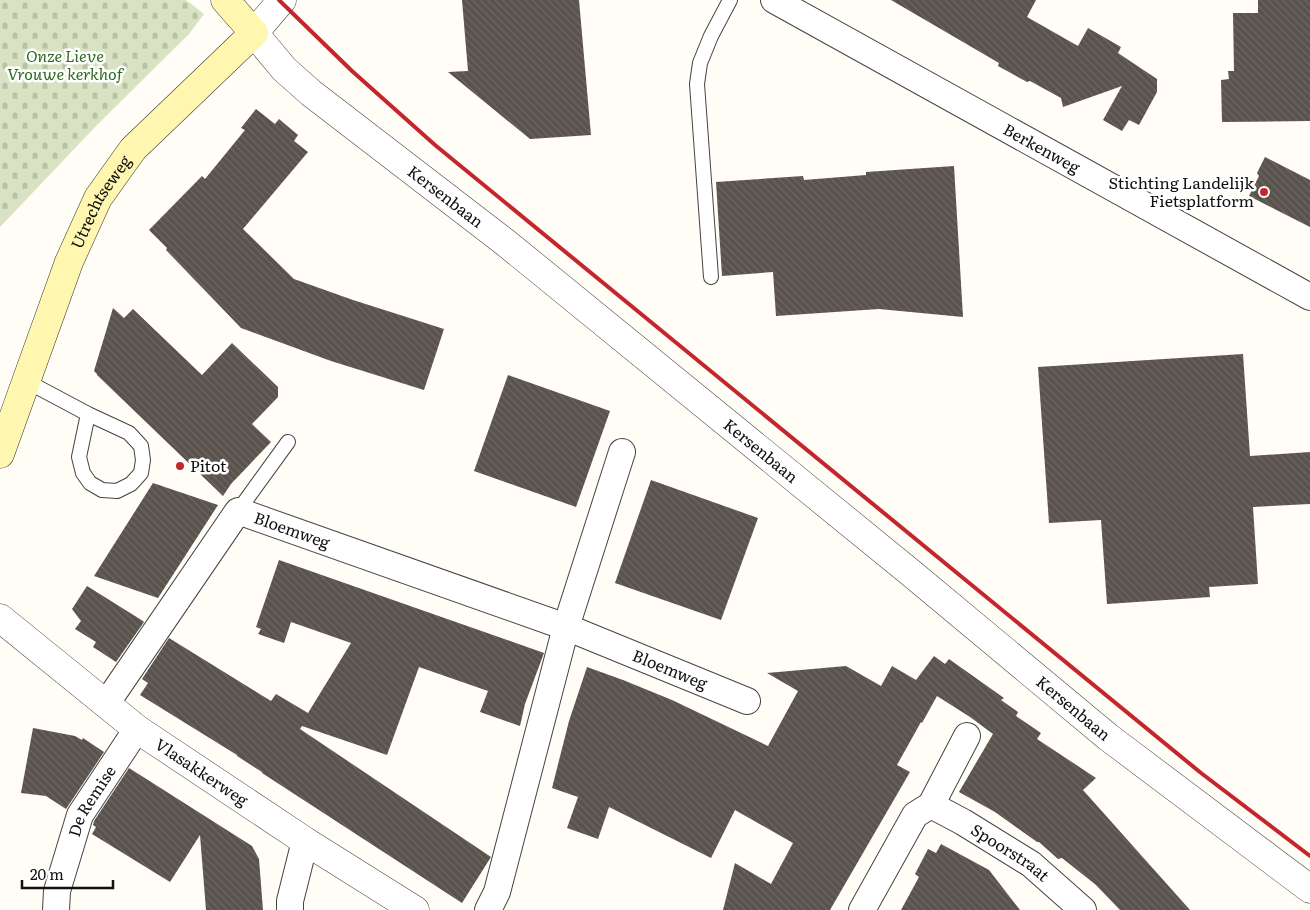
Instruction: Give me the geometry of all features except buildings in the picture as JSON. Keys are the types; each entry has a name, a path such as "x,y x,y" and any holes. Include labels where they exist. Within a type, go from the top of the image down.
{"main road":[{"name":"Kersenbaan","path":"225,0 254,33"},
{"name":"Utrechtseweg","path":"0,454 68,262 98,198 133,149 254,33"}],"street":[{"name":"Utrechtseweg","path":"254,33 282,0"},
{"name":"Berkenweg","path":"774,0 1310,297"},
{"name":"Kersenbaan","path":"254,33 284,69 310,93 514,250 896,560 1108,737 1310,889"},
{"path":"488,910 496,892 566,627 622,452"},
{"name":"Bloemweg","path":"106,704 238,511 566,627 747,701"},
{"name":"Vlasakkerweg","path":"0,618 137,729 306,841 415,910"},
{"name":"De Remise","path":"56,910 57,891 80,815 137,729"},
{"path":"866,903 915,815 931,805 966,736"},
{"name":"Spoorstraat","path":"931,805 963,822 1031,864 1083,910"},
{"path":"290,910 290,902 306,841"}],"lane":[{"path":"711,277 697,84 700,63 711,36 730,0"},
{"path":"26,381 88,414 129,433 141,446 143,460 141,473 131,484 117,490 102,490 90,483 83,473 79,457 88,414"},
{"path":"238,511 288,442"}],"green space":[{"name":"Onze Lieve Vrouwe kerkhof","path":"0,0 186,0 204,14 189,34 97,125 0,227"}],"railway":[{"path":"279,0 352,71 435,145 1201,773 1310,856"}],"place":[{"name":"Stichting Landelijk Fietsplatform","path":"1264,192"},
{"name":"Pitot","path":"180,466"}]}
